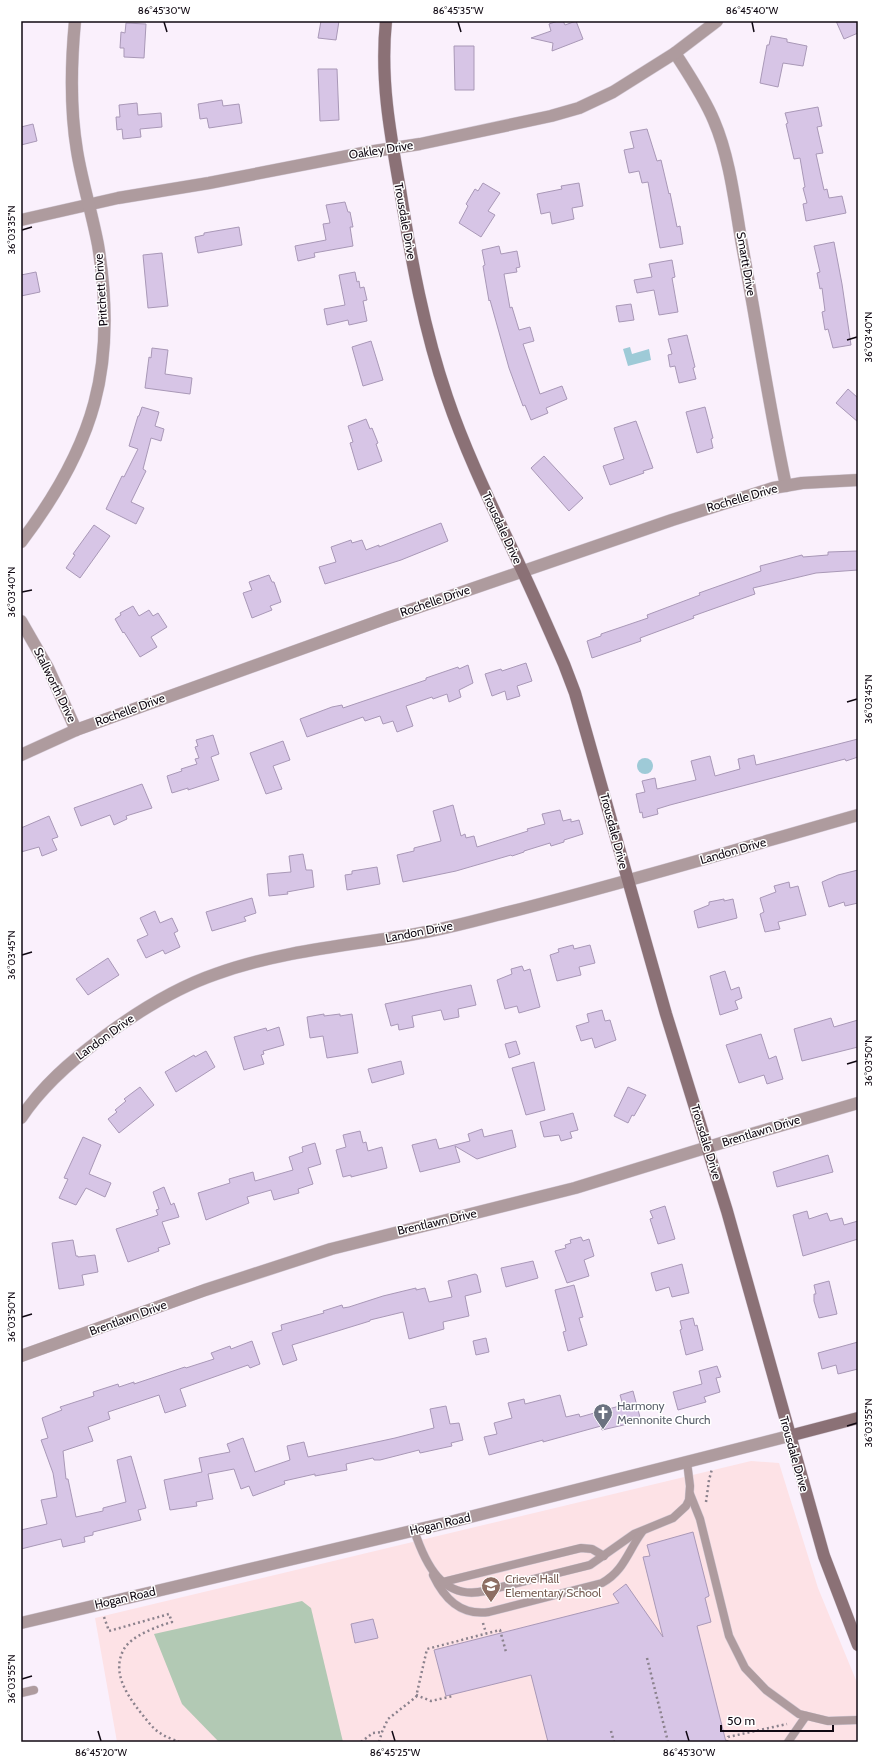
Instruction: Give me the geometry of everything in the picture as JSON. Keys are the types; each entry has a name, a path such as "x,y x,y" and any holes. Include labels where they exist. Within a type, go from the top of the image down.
{"street":[{"name":"Pritchett Drive","path":"21,542 52,500 74,458 89,424 99,386 104,341 102,284 98,245 79,163 74,127 73,62 75,21"},
{"name":"Trousdale Drive","path":"386,21 383,74 386,108 417,284 441,379 483,488 523,572 564,664 575,693 666,1014 708,1147 824,1556 858,1645"},
{"name":"Oakley Drive","path":"21,220 88,204 527,122 578,108 613,92 674,53 717,21"},
{"name":"Smartt Drive","path":"674,53 704,100 715,122 722,147 737,216 777,444 786,486"},
{"name":"Rochelle Drive","path":"21,755 76,730 387,618 672,520 759,492 786,486 802,483 858,480"},
{"name":"Stallworth Drive","path":"21,621 48,668 76,730"},
{"name":"Landon Drive","path":"21,1118 46,1086 78,1057 119,1025 187,985 214,974 266,959 318,948 425,932 503,914 628,881 858,815"},
{"name":"Brentlawn Drive","path":"21,1356 205,1290 331,1250 575,1188 858,1103"},
{"name":"Hogan Road","path":"21,1623 414,1530 858,1418"}],"lane":[{"path":"687,1462 690,1494 700,1519 729,1636 738,1656 752,1677 766,1690 786,1706 805,1718 828,1721 858,1720"},
{"path":"426,1562 443,1582 462,1591 478,1593 590,1565 626,1539 674,1518 686,1506 690,1494"},
{"path":"414,1530 426,1562 438,1586 447,1599 455,1605 483,1613 602,1583 615,1575 620,1569 643,1531"},
{"path":"443,1582 581,1548 592,1549 604,1556"},
{"path":"21,1693 34,1690"},
{"path":"788,1742 805,1718"}],"path":[{"path":"706,1506 709,1480 714,1465"},
{"path":"104,1617 109,1631 169,1614 172,1622 160,1626 135,1639 124,1649 121,1657 120,1674 122,1684 129,1698 153,1728 179,1742"},
{"path":"379,1742 388,1719 416,1695 426,1653 429,1648 500,1630 506,1652"},
{"path":"647,1658 668,1742"},
{"path":"416,1695 431,1701 453,1696"},
{"path":"727,1742 728,1737 805,1718"},
{"path":"611,1731 614,1742"},
{"path":"361,1742 373,1733 382,1732"}],"shaded area":[{"name":"Crieve Hall Elementary School","path":"751,1461 779,1463 818,1588 858,1685 858,1742 117,1742 95,1618"}],"green space":[{"path":"302,1601 311,1608 343,1742 219,1742 182,1704 154,1634"}],"water":[{"path":"630,347 632,354 649,349 651,360 628,366 623,349"},
{"path":"642,758 648,758 653,763 651,772 648,774 642,774 637,769 637,763"}],"building":[{"path":"321,21 339,21 336,40 318,38"},
{"path":"563,21 565,25 576,21 583,39 552,51 553,43 531,38 551,31 549,24"},
{"path":"836,21 858,21 858,33 844,39"},
{"path":"126,23 146,24 144,58 124,57 124,48 120,48 121,32 125,33"},
{"path":"771,36 787,39 787,42 807,46 803,66 783,63 778,87 760,83 767,45 769,45"},
{"path":"454,46 474,46 474,90 455,90"},
{"path":"318,69 337,69 339,120 320,121"},
{"path":"222,100 223,106 239,104 242,123 209,128 207,118 200,119 198,104"},
{"path":"137,103 138,115 161,113 162,127 140,129 141,137 123,139 122,129 117,130 116,117 120,117 119,105"},
{"path":"818,107 822,126 817,127 823,153 816,154 824,190 827,189 829,198 842,196 846,213 806,221 803,204 807,203 803,188 805,187 800,158 794,159 785,113"},
{"path":"33,124 37,141 21,145 21,127"},
{"path":"647,129 657,161 661,160 677,227 680,226 683,244 660,248 648,182 642,183 639,171 629,173 624,150 634,148 630,132"},
{"path":"483,183 500,193 488,211 495,215 481,237 459,223 468,206 466,204 475,189 478,191"},
{"path":"579,183 583,206 572,208 574,219 552,224 550,212 541,214 537,194 562,189 561,186"},
{"path":"345,202 348,212 350,212 353,227 350,227 353,246 314,253 315,257 298,261 295,246 326,240 323,224 330,223 326,205"},
{"path":"239,227 242,245 198,253 195,237 204,235 204,233"},
{"path":"834,242 851,345 833,348 828,329 825,330 822,312 825,311 822,288 820,289 817,273 820,272 814,246"},
{"path":"499,246 501,254 517,251 520,267 516,268 517,272 504,274 510,308 512,307 519,330 530,327 534,341 523,344 540,394 562,386 567,399 546,408 548,413 531,420 525,405 523,406 509,368 490,300 489,301 482,250"},
{"path":"162,253 168,306 148,308 143,255"},
{"path":"672,260 675,277 672,278 678,312 659,315 654,290 637,293 634,280 652,277 649,264"},
{"path":"36,272 40,292 21,296 21,275"},
{"path":"355,272 360,288 364,287 367,300 363,301 367,321 349,325 348,320 327,325 324,309 345,305 339,275"},
{"path":"631,304 634,320 619,322 616,306"},
{"path":"687,335 695,367 693,368 696,379 679,383 675,366 670,367 668,355 672,354 668,339"},
{"path":"371,341 383,380 363,386 352,347"},
{"path":"152,348 168,350 165,374 192,378 190,394 145,388 149,357 151,358"},
{"path":"848,389 858,398 858,422 836,403"},
{"path":"142,407 159,412 155,426 164,429 161,441 151,438 143,469 146,471 131,502 144,508 136,524 106,509 122,476 124,477 138,449 129,446"},
{"path":"705,407 713,438 711,439 713,448 697,453 686,412"},
{"path":"366,419 370,429 372,428 378,443 376,444 382,461 358,470 350,443 353,442 348,426"},
{"path":"636,421 653,468 643,471 644,473 610,485 603,466 624,459 614,428"},
{"path":"544,456 583,498 569,511 531,468"},
{"path":"441,523 448,541 401,560 325,584 319,567 336,562 331,547 351,540 352,543 362,540 366,550 379,545 379,547"},
{"path":"94,525 110,536 80,578 66,568 75,555 73,554"},
{"path":"858,551 858,570 816,573 753,588 755,594 693,616 694,618 640,638 641,641 592,658 587,641 601,636 601,634 648,618 647,615 700,595 699,593 761,571 760,566 802,555 803,557 828,555 828,552"},
{"path":"269,575 272,582 274,582 281,602 270,606 272,610 252,618 243,593 252,590 249,582"},
{"path":"133,606 139,616 149,610 153,616 158,613 167,627 151,637 157,647 140,657 115,619 121,615 120,613"},
{"path":"526,663 532,681 517,686 520,696 507,700 505,691 492,696 485,674 501,669 502,671"},
{"path":"468,665 473,683 459,690 461,697 449,702 447,694 433,699 432,697 406,706 413,726 397,732 393,721 383,724 380,716 365,721 363,717 307,737 300,719 332,707 342,705 343,708 426,680 426,678"},
{"path":"213,735 219,754 211,757 219,780 188,790 188,788 172,793 167,776 182,771 181,769 197,764 195,759 199,758 195,747 198,746 196,740"},
{"path":"858,739 858,757 846,761 845,759 670,805 657,809 658,814 643,818 642,812 640,813 636,794 645,792 642,781 655,778 657,789 696,780 691,761 710,756 715,776 740,769 738,759 754,755 756,765"},
{"path":"283,741 290,760 273,766 282,789 266,794 250,753"},
{"path":"142,784 152,808 126,816 127,819 114,825 110,815 81,826 74,808"},
{"path":"453,805 461,836 465,834 466,838 474,836 477,847 545,824 542,814 560,810 563,821 571,819 571,822 579,820 583,834 551,846 550,843 512,856 511,855 456,871 403,882 397,855 414,851 414,848 441,841 433,811"},
{"path":"49,816 58,837 52,839 57,850 42,856 39,847 21,852 21,828"},
{"path":"303,854 306,870 312,870 314,887 287,892 288,894 269,896 267,874 291,872 289,856"},
{"path":"377,867 380,884 347,890 345,875 352,874 352,871"},
{"path":"858,870 858,903 845,906 844,902 829,907 822,882 838,875"},
{"path":"789,882 790,888 798,886 806,915 778,922 780,929 765,932 760,914 764,912 760,898 776,892 774,886"},
{"path":"252,898 256,913 244,917 246,921 212,931 206,912"},
{"path":"724,899 724,901 733,899 737,918 698,928 694,911 709,905 709,902"},
{"path":"155,911 160,923 172,918 178,931 174,933 180,947 165,954 163,950 146,958 137,940 148,935 140,918"},
{"path":"573,945 574,949 590,945 595,963 579,967 581,975 557,981 550,955 559,952 558,949"},
{"path":"108,958 119,975 88,995 76,979"},
{"path":"522,966 524,971 530,969 540,1007 519,1013 517,1006 505,1009 497,980 512,974 511,969"},
{"path":"725,971 731,990 739,987 742,998 735,1001 738,1009 720,1015 710,976"},
{"path":"471,985 476,1005 458,1009 459,1017 444,1020 441,1010 412,1016 414,1027 399,1030 398,1024 391,1026 385,1004"},
{"path":"602,1010 605,1021 610,1020 616,1040 595,1048 592,1038 581,1041 576,1026 589,1022 587,1014"},
{"path":"324,1014 324,1016 340,1014 340,1016 352,1014 358,1053 327,1058 323,1036 310,1038 307,1017"},
{"path":"831,1018 834,1027 858,1020 858,1047 802,1061 794,1029"},
{"path":"279,1027 284,1045 263,1051 264,1054 261,1055 264,1064 244,1070 234,1037 266,1028 267,1031"},
{"path":"761,1034 769,1059 776,1056 783,1079 767,1084 764,1075 739,1083 726,1045"},
{"path":"516,1041 520,1054 509,1058 505,1044"},
{"path":"206,1051 215,1067 176,1092 165,1072 194,1055 195,1057"},
{"path":"401,1061 404,1074 372,1083 368,1069"},
{"path":"534,1062 545,1110 526,1115 512,1068"},
{"path":"140,1087 154,1105 119,1133 108,1119 117,1112 115,1110 126,1101 124,1099"},
{"path":"628,1087 646,1095 634,1116 632,1115 628,1123 614,1116"},
{"path":"573,1113 578,1130 570,1132 572,1138 561,1141 559,1135 544,1137 540,1122"},
{"path":"482,1129 484,1137 512,1130 516,1147 477,1159 455,1146 460,1162 420,1172 412,1145 436,1139 439,1149 470,1141 468,1134"},
{"path":"360,1131 363,1143 366,1142 368,1151 382,1147 387,1168 351,1177 351,1175 343,1177 336,1150 346,1147 343,1135"},
{"path":"83,1137 101,1145 89,1174 111,1183 105,1197 86,1188 76,1205 59,1198 68,1179 64,1178"},
{"path":"315,1143 321,1164 308,1168 313,1184 298,1189 299,1193 274,1200 271,1190 247,1197 249,1203 206,1220 198,1193 230,1183 229,1179 253,1172 255,1181 293,1170 289,1157 303,1152 302,1147"},
{"path":"828,1155 833,1172 777,1187 773,1172"},
{"path":"164,1187 171,1205 174,1203 179,1217 162,1222 170,1244 158,1248 159,1251 128,1262 116,1229 158,1215 156,1210 159,1209 153,1192"},
{"path":"665,1206 675,1239 658,1244 650,1219 653,1218 650,1211"},
{"path":"807,1211 809,1219 827,1213 830,1221 842,1218 844,1225 858,1221 858,1239 803,1256 793,1215"},
{"path":"581,1237 583,1241 589,1239 594,1256 584,1260 589,1276 567,1283 555,1251 566,1248 565,1245 571,1243 570,1240"},
{"path":"73,1240 76,1256 95,1255 98,1272 82,1275 84,1285 59,1289 52,1243"},
{"path":"533,1261 538,1278 506,1287 501,1268"},
{"path":"682,1264 689,1293 672,1297 669,1287 656,1291 651,1273"},
{"path":"475,1274 477,1275 481,1292 465,1296 469,1316 443,1322 444,1329 409,1339 403,1312 370,1320 292,1345 297,1360 283,1365 272,1333 282,1330 281,1325 324,1313 323,1311 342,1305 343,1308 349,1307 383,1296 416,1288 416,1290 425,1288 429,1302 452,1297 448,1281"},
{"path":"829,1281 837,1314 819,1318 814,1301 814,1294 816,1294 814,1285"},
{"path":"574,1285 583,1317 579,1318 587,1345 568,1351 563,1332 566,1331 555,1290"},
{"path":"693,1318 695,1326 697,1325 703,1350 686,1355 680,1330 682,1329 680,1321"},
{"path":"486,1338 489,1352 476,1355 473,1341"},
{"path":"252,1341 260,1364 250,1368 248,1365 180,1389 186,1406 165,1413 159,1395 108,1412 110,1419 88,1427 93,1441 63,1451 66,1479 68,1479 76,1517 103,1511 103,1508 126,1502 117,1460 131,1456 146,1508 138,1510 141,1520 93,1532 93,1535 84,1537 85,1542 63,1547 61,1539 21,1549 21,1530 47,1524 41,1500 57,1497 53,1473 41,1440 48,1438 42,1418 62,1410 60,1407 94,1396 93,1392 118,1384 119,1387 134,1382 134,1384 185,1367 186,1368 214,1359 211,1353 230,1346 231,1349"},
{"path":"858,1342 858,1369 838,1374 836,1365 822,1369 818,1353"},
{"path":"717,1366 721,1377 716,1378 720,1392 704,1397 706,1402 678,1410 673,1392 702,1384 699,1371"},
{"path":"633,1391 641,1421 602,1430 601,1426 489,1455 484,1437 497,1434 494,1423 512,1418 508,1403 524,1399 525,1404 560,1395 566,1417 579,1414 580,1417 623,1405 620,1395"},
{"path":"446,1406 450,1424 459,1423 463,1440 451,1443 452,1446 420,1453 419,1450 380,1460 374,1460 373,1458 346,1464 347,1470 315,1476 315,1474 284,1481 285,1484 253,1496 249,1486 241,1489 234,1469 208,1474 213,1499 196,1502 197,1506 170,1510 164,1480 202,1472 199,1458 230,1452 227,1444 243,1438 255,1472 290,1460 287,1446 304,1442 308,1457 434,1428 430,1409"},
{"path":"693,1532 709,1595 705,1598 711,1622 697,1626 726,1742 548,1742 531,1675 446,1696 434,1650 619,1603 613,1594 626,1584 663,1637 643,1557 650,1556 647,1545"},
{"path":"373,1619 378,1638 355,1643 351,1624"}],"place":[{"name":"Harmony Mennonite Church","path":"603,1430"},
{"name":"Crieve Hall Elementary School","path":"491,1603"}]}
